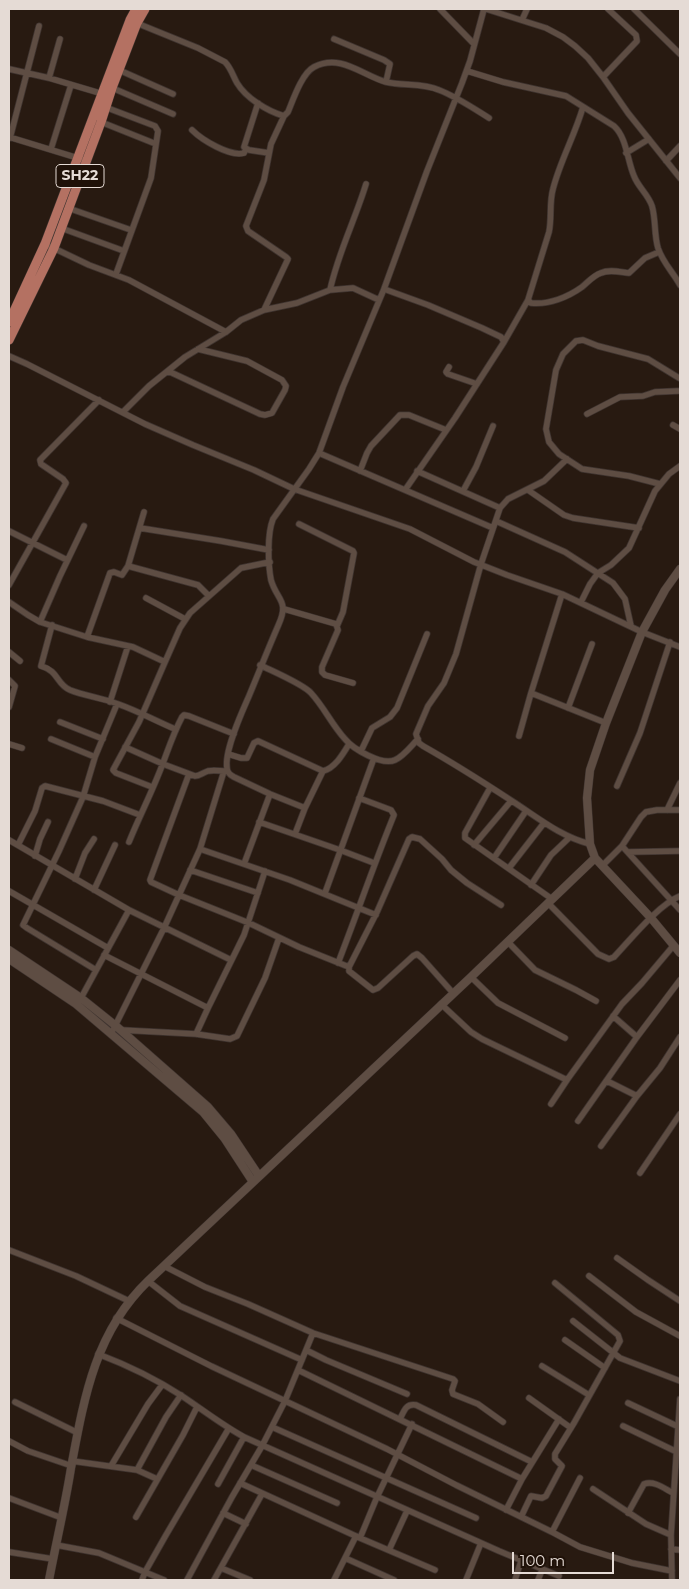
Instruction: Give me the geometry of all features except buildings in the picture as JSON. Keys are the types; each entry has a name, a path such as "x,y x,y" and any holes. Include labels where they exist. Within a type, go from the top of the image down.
{"main road":[{"name":"SH22","path":"49,246 61,228 81,159 101,122 107,91 119,70 136,9"},
{"name":"SH22","path":"9,340 12,321 49,246 133,22 145,9"}],"street":[{"path":"440,9 474,44"},
{"path":"111,1034 118,1028 200,849 226,771 228,754 234,734 260,665 281,620 284,609 282,601 272,583 270,562 270,526 272,519 319,453 467,71 485,9 546,28 563,37 588,58 604,77 628,113 680,178"},
{"path":"522,20 527,9"},
{"path":"604,77 637,41 636,35 608,9"},
{"path":"634,9 680,54"},
{"path":"133,22 198,48 225,62 240,88 258,103 284,116"},
{"path":"39,26 10,137 81,159"},
{"path":"49,78 60,39"},
{"path":"334,39 390,64 386,82"},
{"path":"264,310 288,259 246,228 264,180 274,137 303,79 314,66 336,62 386,82 439,90 489,118"},
{"path":"9,69 71,85 107,91 173,114"},
{"path":"119,70 173,94"},
{"path":"467,71 503,82 566,96 597,114 618,130 633,175 649,199 652,207 657,246 662,259 680,285"},
{"path":"51,149 71,85"},
{"path":"246,149 244,146 258,103"},
{"path":"105,107 155,126 158,131 151,178 116,274"},
{"path":"405,490 504,342 528,300 549,232 552,190 578,125 583,107"},
{"path":"101,122 156,144"},
{"path":"192,130 200,138 228,152 239,154 244,153 246,149"},
{"path":"626,153 649,139"},
{"path":"666,161 680,146"},
{"path":"246,149 269,152"},
{"path":"330,290 335,265 351,230 366,184"},
{"path":"68,208 131,230"},
{"path":"61,228 124,251"},
{"path":"49,246 89,265 116,274 142,286 226,332"},
{"path":"528,300 531,303 547,303 563,298 599,273 609,271 628,273 645,258 660,252"},
{"path":"123,412 149,386 168,371 248,316 264,310 297,303 330,290 353,288 379,300"},
{"path":"384,289 472,323 501,336 504,342"},
{"path":"587,414 620,396 643,396 654,392 679,392 680,378 648,359 598,346 583,340 576,341 563,354 558,365 546,429 548,442 559,454 582,469 616,474 660,484"},
{"path":"168,371 260,414 265,416 272,413 285,390 286,386 282,380 247,361 198,349"},
{"path":"9,356 168,434 294,489 410,529 455,553 507,576 562,594 642,632 680,646"},
{"path":"449,367 446,372 448,374 476,384"},
{"path":"9,585 66,483 41,464 40,460 99,400"},
{"path":"360,471 363,460 371,446 400,415 409,416 446,430"},
{"path":"673,425 680,429"},
{"path":"463,491 493,426"},
{"path":"319,453 493,528"},
{"path":"567,459 544,481 508,499 500,508 481,564 456,654 444,682 428,706 417,731 418,739 423,746 460,767 570,838 590,844"},
{"path":"581,602 598,573 629,548 655,491 680,466"},
{"path":"417,471 500,508"},
{"path":"528,490 564,515 639,528"},
{"path":"87,637 110,573 114,572 122,575 128,566 144,512"},
{"path":"496,521 565,552 613,583 625,599 632,626"},
{"path":"299,524 354,553 343,612 337,626 338,630 322,667 322,672 325,674 353,683"},
{"path":"40,622 84,526"},
{"path":"140,528 221,540 270,550"},
{"path":"9,531 67,560"},
{"path":"152,787 114,772 114,768 140,722 180,628 185,619 241,568 270,562"},
{"path":"128,566 198,585 209,596"},
{"path":"680,569 665,590 642,632 606,723 590,770 587,798 590,844 595,858 651,918 680,953"},
{"path":"519,736 562,594"},
{"path":"146,598 185,619"},
{"path":"9,602 40,622 87,637 137,648 166,662"},
{"path":"284,609 337,626"},
{"path":"52,625 41,666 56,674 62,684 69,689 118,704 175,730"},
{"path":"361,751 372,728 390,717 397,708 427,634"},
{"path":"617,786 640,733 670,642"},
{"path":"568,708 592,644"},
{"path":"110,702 128,646"},
{"path":"9,652 20,661"},
{"path":"260,665 308,690 349,744 374,758 384,761 396,760 418,739"},
{"path":"9,680 15,686 9,707"},
{"path":"531,693 606,723"},
{"path":"96,970 24,926 23,923 33,906 83,797 95,757 118,704"},
{"path":"130,842 182,716 186,715 234,734"},
{"path":"60,722 103,739"},
{"path":"51,739 95,757"},
{"path":"228,754 246,758 254,743 258,741 323,771 329,769 336,762 349,744"},
{"path":"9,744 22,748"},
{"path":"125,747 189,774 198,776 208,771 226,771 234,777 304,808"},
{"path":"325,893 374,758"},
{"path":"295,834 304,808 323,771"},
{"path":"189,774 150,880 152,884 249,923 279,938 349,967"},
{"path":"667,810 680,783"},
{"path":"18,844 33,817 43,786 47,785 109,803 140,815"},
{"path":"490,788 464,835 466,840 531,884 550,901 598,954 609,959 614,957 651,918 671,900 680,896"},
{"path":"244,864 270,794"},
{"path":"338,963 360,908 374,863 394,812 359,798"},
{"path":"474,845 511,800"},
{"path":"494,858 526,810"},
{"path":"602,866 622,846 646,812 651,810 680,810"},
{"path":"35,856 48,822"},
{"path":"259,822 374,863"},
{"path":"509,868 544,822"},
{"path":"453,993 417,954 378,988 373,990 350,973 349,967 376,915 409,839 412,837 420,840 459,876 501,905"},
{"path":"531,884 551,855 570,838"},
{"path":"75,879 94,839"},
{"path":"9,840 129,910 231,960"},
{"path":"94,890 115,845"},
{"path":"622,846 680,910"},
{"path":"200,849 325,893 376,915"},
{"path":"628,852 680,851"},
{"path":"49,1580 78,1433 98,1354 116,1318 148,1281 472,977 595,858"},
{"path":"190,870 258,893"},
{"path":"196,1034 249,923 265,871"},
{"path":"9,890 33,906 108,948"},
{"path":"81,998 129,910"},
{"path":"118,1028 235,1038 238,1036 265,978 279,938"},
{"path":"508,942 535,970 596,1001"},
{"path":"551,1104 622,1004 642,984 674,945"},
{"path":"9,950 81,998 118,1028 216,1115 231,1134 256,1179"},
{"path":"104,956 208,1008"},
{"path":"9,959 76,1004 164,1078 210,1120 256,1179"},
{"path":"472,977 486,993 503,1006 565,1038"},
{"path":"578,1122 637,1037 680,980"},
{"path":"442,1004 471,1032 482,1039 567,1080"},
{"path":"613,1016 637,1037"},
{"path":"601,1146 660,1068 680,1037"},
{"path":"607,1081 637,1096"},
{"path":"640,1173 680,1114"},
{"path":"9,1250 76,1276 129,1301"},
{"path":"617,1258 680,1301"},
{"path":"164,1266 205,1287 313,1333 453,1379 455,1382 452,1390 453,1394 478,1404 503,1422"},
{"path":"589,1276 636,1312 680,1336"},
{"path":"148,1281 180,1306 302,1360"},
{"path":"521,1517 531,1496 542,1498 546,1496 562,1466 555,1459 555,1454 620,1342 618,1335 555,1283"},
{"path":"116,1318 398,1455 589,1551 632,1563 672,1571"},
{"path":"572,1321 625,1360 680,1381"},
{"path":"187,1580 272,1427 285,1401 313,1333"},
{"path":"565,1340 605,1368"},
{"path":"306,1350 407,1394"},
{"path":"98,1354 128,1366 180,1395 229,1428 262,1446 559,1576"},
{"path":"542,1366 589,1395"},
{"path":"298,1370 522,1479"},
{"path":"111,1466 148,1404 162,1385"},
{"path":"137,1470 180,1395"},
{"path":"529,1398 571,1428"},
{"path":"672,1580 671,1535 680,1399"},
{"path":"15,1402 78,1433"},
{"path":"400,1419 406,1407 411,1404 416,1405 532,1462"},
{"path":"628,1404 678,1427"},
{"path":"136,1517 197,1407"},
{"path":"506,1510 522,1479 559,1419"},
{"path":"335,1580 345,1558 358,1537 412,1424"},
{"path":"623,1426 677,1452"},
{"path":"272,1427 476,1518"},
{"path":"142,1580 144,1572 229,1428"},
{"path":"218,1484 244,1437"},
{"path":"9,1441 28,1451 72,1464 111,1466 137,1470 157,1479"},
{"path":"251,1465 337,1503"},
{"path":"552,1532 580,1478"},
{"path":"628,1513 644,1484 651,1482 673,1493"},
{"path":"240,1483 435,1570"},
{"path":"593,1489 646,1524 671,1535"},
{"path":"214,1580 262,1494"},
{"path":"9,1498 62,1518"},
{"path":"389,1550 407,1511"},
{"path":"223,1514 246,1524"},
{"path":"466,1580 481,1543"},
{"path":"56,1545 99,1553 164,1580"},
{"path":"671,1549 680,1550"},
{"path":"9,1552 53,1559"},
{"path":"345,1558 394,1580"},
{"path":"515,1580 521,1561"},
{"path":"221,1568 250,1580"},
{"path":"538,1580 542,1570"}]}
